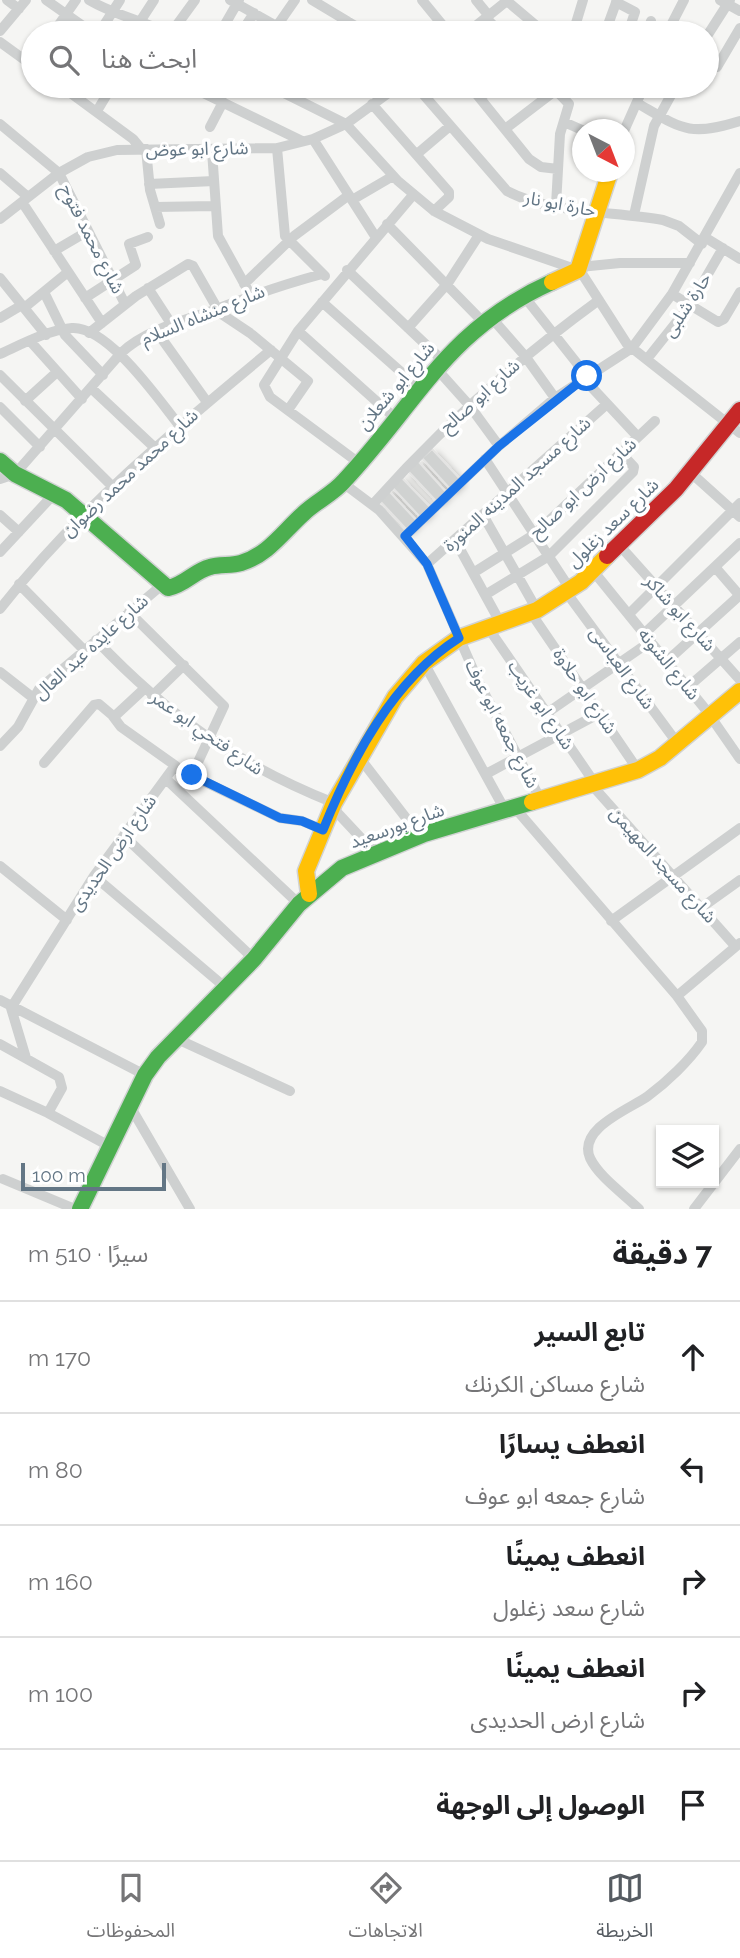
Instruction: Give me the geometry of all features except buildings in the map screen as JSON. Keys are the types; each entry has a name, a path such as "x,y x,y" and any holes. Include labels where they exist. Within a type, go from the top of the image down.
{"street":[{"path":"0,32 22,5 7,0"},
{"path":"46,0 76,21"},
{"path":"61,21 76,0"},
{"path":"89,0 112,13 141,20 150,1"},
{"path":"107,21 120,0"},
{"path":"178,21 195,0"},
{"path":"281,21 295,0"},
{"path":"312,0 347,21"},
{"path":"329,10 337,0"},
{"path":"422,0 439,21"},
{"path":"476,0 491,21"},
{"path":"577,21 583,0"},
{"path":"673,21 684,0"},
{"path":"226,21 235,1 264,21"},
{"path":"483,21 507,1 531,21"},
{"path":"610,21 617,1 635,12 632,21"},
{"path":"715,21 726,1 740,11"},
{"path":"249,21 254,13"},
{"path":"719,64 739,32"},
{"path":"0,42 21,57"},
{"path":"78,98 144,149 149,184 160,224"},
{"path":"96,111 104,98"},
{"path":"214,98 307,140 351,198 375,236"},
{"name":"شارع ابو عوض","path":"0,219 59,173 88,157 117,150 212,151 277,148 307,140 346,124 379,98"},
{"name":"حارة ابو نار","path":"426,98 507,191 523,198 556,205 671,222 704,241 739,256"},
{"path":"480,98 535,164 558,169"},
{"path":"505,130 542,98"},
{"path":"556,205 558,169 568,103 563,98"},
{"path":"630,119 639,98"},
{"path":"634,215 658,115 669,98"},
{"path":"296,99 346,124 413,195 434,211 479,235 579,269 641,262 690,263"},
{"path":"211,127 223,102"},
{"path":"637,103 680,127 697,131 740,121"},
{"path":"373,104 449,192 449,197 434,211"},
{"path":"564,122 572,125"},
{"path":"0,124 59,173"},
{"path":"416,154 450,126"},
{"path":"277,148 288,242 335,285"},
{"path":"212,151 220,242 247,289 288,242 351,198 393,176"},
{"name":"شارع محمد فتوح","path":"59,173 125,304"},
{"path":"405,536 499,446 555,398 632,348 672,294 740,173"},
{"path":"0,174 25,200 54,251 102,323"},
{"path":"149,184 214,181"},
{"path":"607,182 579,269 632,348 734,428"},
{"path":"359,463 270,397 264,388 265,381 298,331 375,236 413,195"},
{"path":"155,208 215,206"},
{"path":"387,224 525,356 555,398"},
{"path":"54,251 88,232"},
{"path":"408,328 448,283 479,235"},
{"path":"85,298 137,263 129,244 148,237"},
{"name":"حارة شلبى","path":"647,359 690,305 723,248"},
{"path":"89,333 148,288 191,264 216,309 281,358 308,383 288,410"},
{"name":"شارع ابو شعلان","path":"162,584 176,588 207,568 241,563 260,556 304,512 343,482 438,363 486,319 523,295 579,269"},
{"path":"347,271 408,328 438,363 499,446"},
{"path":"0,318 23,307 68,272"},
{"name":"شارع منشاه السلام","path":"8,477 40,447 121,354 157,332 216,309 247,289 322,274"},
{"path":"0,278 46,335"},
{"path":"148,288 172,325"},
{"path":"44,292 63,330 103,375"},
{"path":"672,294 718,322 736,310 740,292"},
{"path":"523,295 585,378 638,437"},
{"name":"شارع ابو صالح","path":"373,505 419,452 468,405 525,356 598,300"},
{"path":"322,302 418,387"},
{"path":"0,354 46,335 77,328 121,354 179,425"},
{"path":"298,331 394,417"},
{"path":"157,332 207,402"},
{"path":"30,341 82,400"},
{"name":"شارع محمد محمد رضوان","path":"0,609 19,584 112,486 179,425 271,350"},
{"path":"25,401 57,372"},
{"path":"0,374 112,486"},
{"path":"92,388 154,447"},
{"name":"شارع مسجد المدينه المنورة","path":"427,564 607,404"},
{"path":"0,407 40,447"},
{"name":"شارع سعد زغلول","path":"304,899 306,871 333,805 395,697 424,663 459,638 534,611 594,572 734,428 740,410"},
{"name":"شارع ارض ابو صالح","path":"473,573 535,534 655,421"},
{"path":"485,594 518,577 549,556 633,472 632,465 621,453"},
{"name":"شارع العباسى","path":"485,459 549,556 568,590 678,744"},
{"path":"0,461 8,477 55,493 162,584"},
{"path":"629,614 738,510 690,472"},
{"name":"شارع جمعه ابو عوف","path":"343,482 373,505 405,536 427,564 479,683 541,800"},
{"path":"0,552 55,493"},
{"path":"483,516 534,611"},
{"path":"3,522 19,532"},
{"name":"شارع ابو غريب","path":"455,540 485,594 495,626 592,783"},
{"path":"547,713 618,663 648,637 673,606 740,543"},
{"name":"شارع ابو شاكر","path":"621,547 740,680"},
{"path":"667,661 740,595 715,567"},
{"name":"شارع الشونه","path":"594,572 737,747 740,760"},
{"path":"19,584 84,650"},
{"name":"شارع عايده عبد العال","path":"0,746 18,727 32,698 162,584"},
{"name":"شارع ابو حلاوة","path":"534,611 638,770"},
{"path":"129,612 224,706 192,775"},
{"name":"شارع فتحي ابو عمر","path":"96,640 148,692 209,737 265,774 333,805"},
{"path":"688,687 740,642"},
{"path":"424,663 486,774 510,809 677,996 702,1031 702,1042 649,1095 623,1109 594,1133 589,1144 593,1162 639,1209"},
{"path":"112,715 118,714 184,666"},
{"path":"0,672 32,698"},
{"name":"شارع بورسعيد","path":"78,1209 145,1075 175,1038 254,960 304,899 342,868 420,836 638,770 678,744 740,691"},
{"path":"44,763 94,705 101,705 121,727 176,766 280,818 302,821 323,830"},
{"path":"486,774 600,713"},
{"path":"359,757 420,836"},
{"name":"شارع ارض الحديدى","path":"11,1008 94,877 176,766"},
{"path":"166,779 304,899"},
{"name":"شارع مسجد المهيمن","path":"592,783 701,908 738,945"},
{"path":"333,805 374,853"},
{"path":"611,921 672,874 740,828"},
{"path":"124,836 254,960"},
{"path":"0,866 67,920"},
{"path":"94,877 226,988"},
{"path":"701,908 740,880"},
{"path":"677,996 738,945"},
{"path":"0,1000 145,1075"},
{"path":"11,1008 26,1058"},
{"path":"175,1038 290,1091"},
{"path":"0,1044 54,1073 62,1082 48,1113"},
{"path":"0,1091 111,1147"},
{"path":"130,1106 190,1209"},
{"path":"694,1209 740,1149"},
{"path":"3,1180 78,1209"}],"traffic: fast":[{"path":"0,461 15,474 66,500 168,588 204,569 241,563 267,549 344,481 460,345 516,301 552,282"},
{"path":"80,1209 145,1075 158,1057 254,959 299,904 342,868 424,834 532,802"}],"traffic: slow":[{"path":"552,282 578,270 607,182"},
{"path":"309,894 306,871 334,803 395,697 424,663 459,638 537,610 581,582 607,556"},
{"path":"532,802 638,770 660,758 740,691"}],"traffic: jam":[{"path":"607,556 676,489 740,410"}],"route":[{"path":"192,775 280,818 302,821 323,830 332,807 370,736 395,697 424,663 459,638 427,564 405,536 499,446 555,398 587,376"}]}
